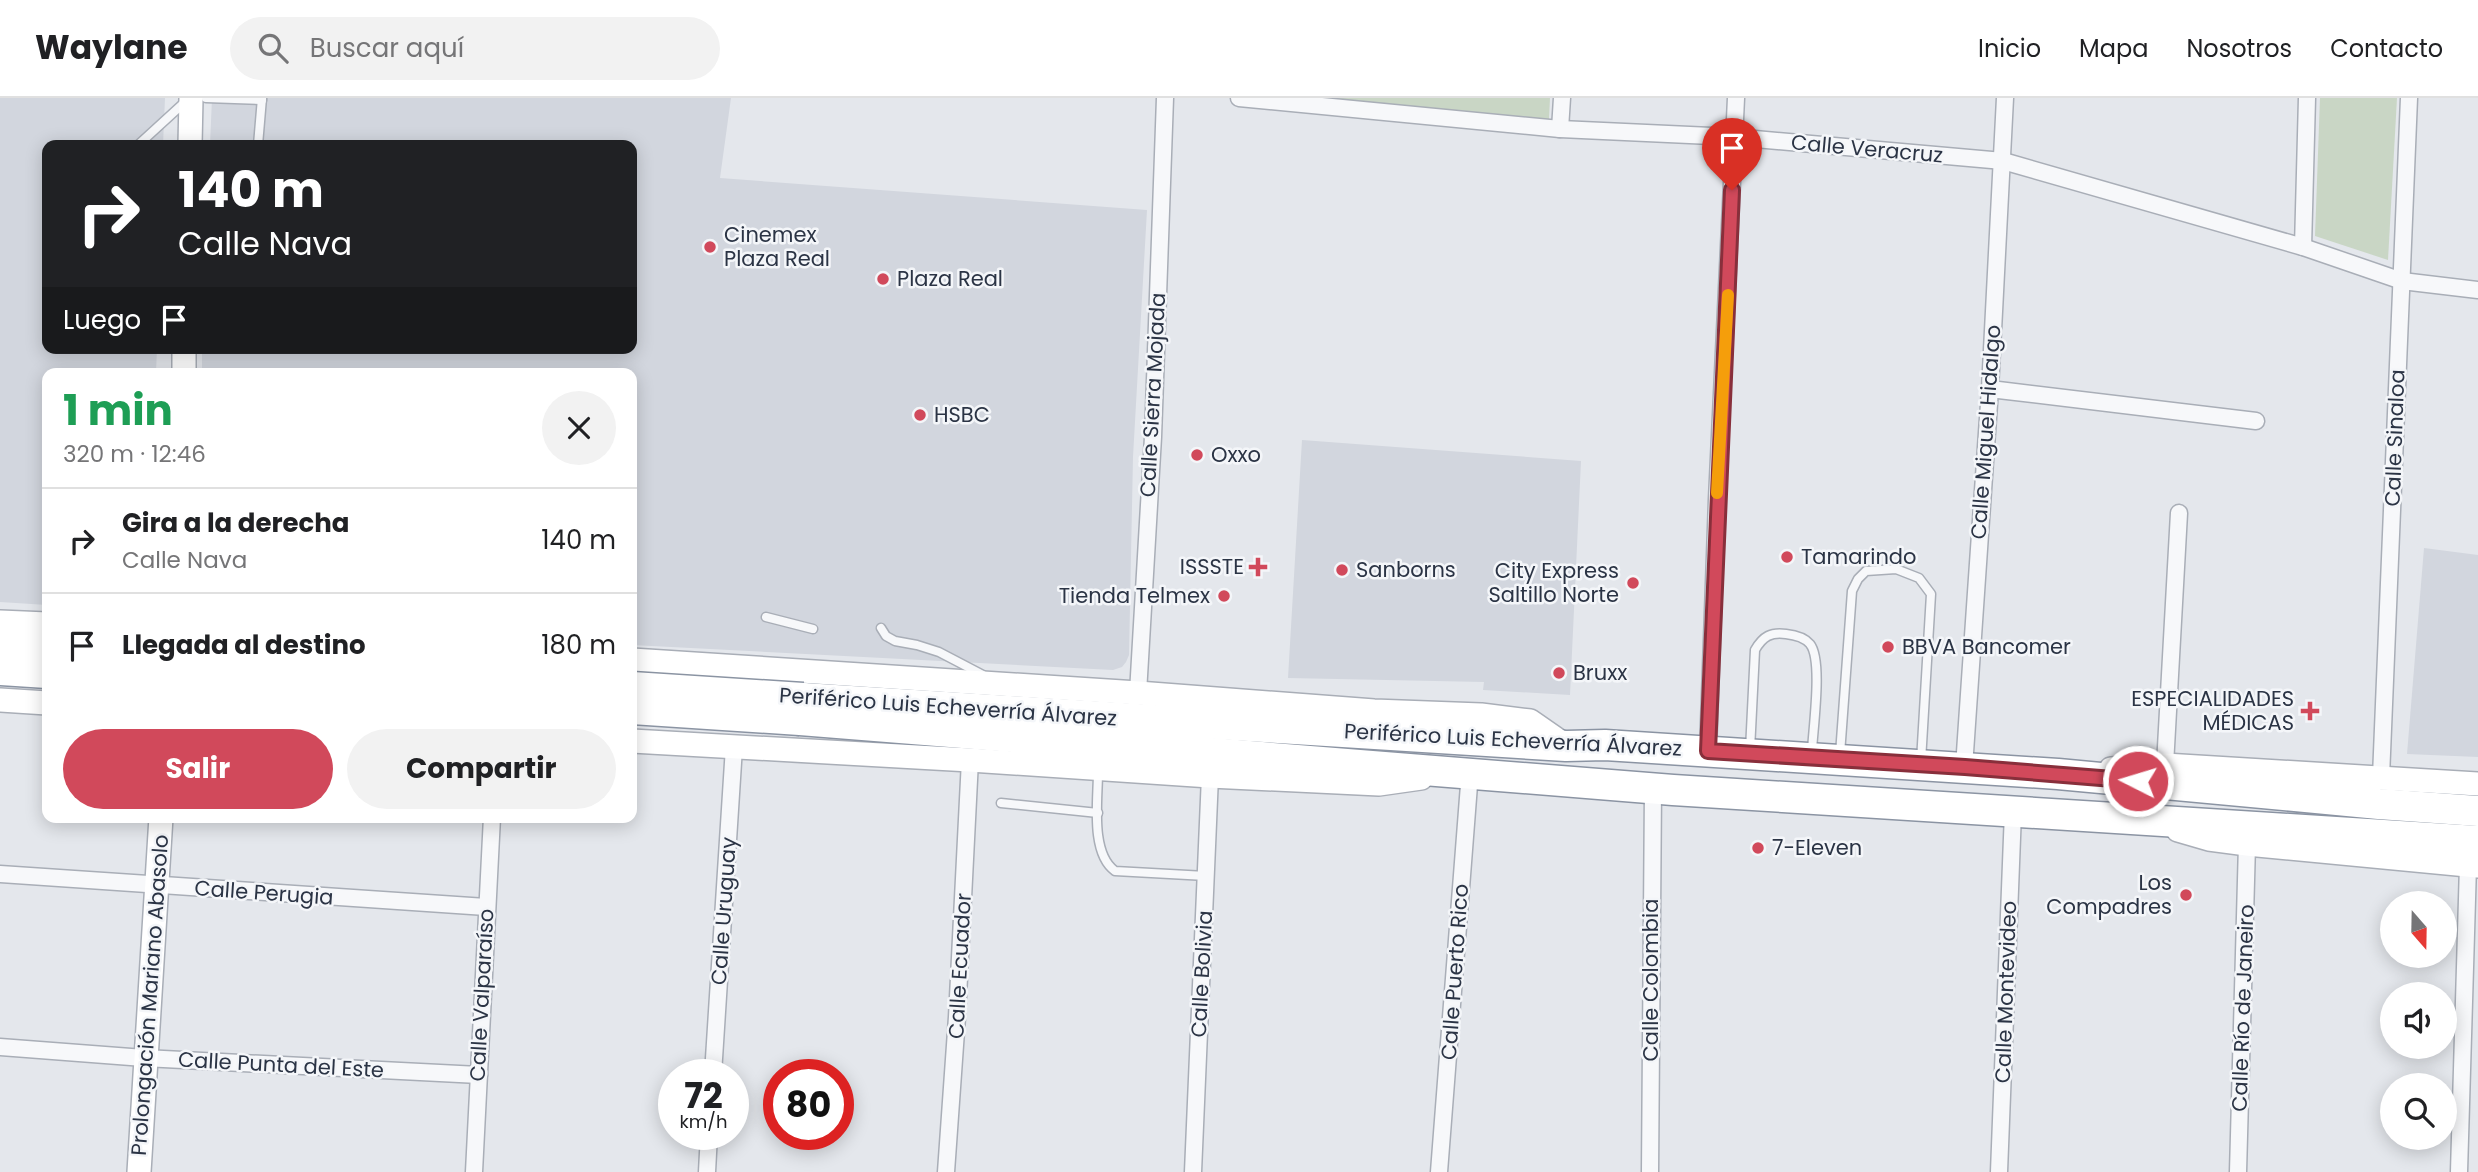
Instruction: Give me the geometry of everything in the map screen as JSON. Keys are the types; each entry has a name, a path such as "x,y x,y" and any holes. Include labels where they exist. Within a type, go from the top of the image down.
{"highway":[{"path":"0,647 42,650"},
{"path":"0,670 42,673"},
{"name":"Periférico Luis Echeverría Álvarez","path":"637,687 1566,746 1605,745 1750,753 2058,774 2380,791 2478,811"},
{"name":"Periférico Luis Echeverría Álvarez","path":"637,709 802,696 1460,772 1653,788 2372,834 2475,858"}],"street":[{"path":"190,98 190,140"},
{"name":"Calle Sierra Mojada","path":"1138,693 1153,437 1165,98"},
{"name":"Calle Veracruz","path":"1239,98 1560,129 1733,137 2003,161 2303,247 2402,281 2478,290"},
{"path":"1560,129 1562,98"},
{"path":"1708,751 1736,98"},
{"name":"Calle Miguel Hidalgo","path":"1965,767 1990,389 2005,98"},
{"path":"2303,247 2308,98"},
{"name":"Calle Sinaloa","path":"2380,791 2409,98"},
{"path":"1990,389 2256,421"},
{"path":"2165,765 2179,513"},
{"path":"0,622 42,624"},
{"path":"637,660 688,663 802,696 998,683 1374,711 1480,715 1530,721 1566,746"},
{"path":"637,676 671,673 688,663"},
{"path":"637,727 745,733 760,729 783,711 797,690 802,696"},
{"path":"0,700 42,704"},
{"path":"637,741 1379,784 1460,772"},
{"name":"Calle Uruguay","path":"714,1059 734,747"},
{"name":"Calle Ecuador","path":"946,1172 970,760"},
{"path":"2058,774 2165,765 2380,791 2478,784"},
{"name":"Calle Puerto Rico","path":"1439,1172 1460,772"},
{"name":"Calle Bolivia","path":"1193,1172 1210,776"},
{"name":"Calle Colombia","path":"1650,1172 1653,788"},
{"name":"Calle Montevideo","path":"1999,1172 2013,812"},
{"name":"Periférico Luis Echeverría Álvarez","path":"2162,822 2183,833 2247,844 2475,858"},
{"name":"Prolongación Mariano Abasolo","path":"139,1172 161,823"},
{"name":"Calle Valparaíso","path":"474,1172 492,823"},
{"name":"Calle Río de Janeiro","path":"2238,1172 2247,844"},
{"path":"2459,1172 2475,858"},
{"name":"Calle Perugia","path":"0,874 486,908"},
{"name":"Calle Punta del Este","path":"0,1047 144,1058 479,1075"},
{"path":"707,1172 708,1150"}],"lane":[{"path":"144,140 190,98"},
{"path":"206,98 262,99 258,140"},
{"path":"1826,758 1852,591 1866,571 1896,569 1919,578 1931,594 1921,764"},
{"path":"766,617 813,629"},
{"path":"881,628 886,636 895,641 918,645 947,656 998,683"},
{"path":"1750,753 1755,650 1761,640 1771,634 1783,634 1800,636 1811,645 1818,660 1826,758"},
{"path":"1098,768 1099,846 1107,865 1115,871 1206,876"},
{"path":"1002,803 1098,813"}],"shaded area":[{"path":"0,98 165,98 163,140 42,140 42,354 157,354 156,368 42,368 42,605 0,602"},
{"path":"212,98 731,98 720,178 1147,210 1133,457 1129,655 1126,662 1122,667 1113,670 637,645 637,368 202,368 202,354 637,354 637,140 210,140"},
{"path":"1302,440 1581,461 1570,695 1483,690 1484,682 1288,678"},
{"path":"2424,548 2478,555 2478,757 2407,754"}],"green space":[{"path":"1258,98 1550,98 1549,119"},
{"path":"2320,98 2397,98 2388,260 2315,236"}],"slow traffic":[{"path":"1717,493 1728,295"}],"place":[{"name":"Cinemex Plaza Real","path":"710,247"},
{"name":"Plaza Real","path":"883,279"},
{"name":"HSBC","path":"920,415"},
{"name":"Oxxo","path":"1197,455"},
{"name":"Tamarindo","path":"1787,557"},
{"name":"ISSSTE","path":"1258,567"},
{"name":"Sanborns","path":"1342,570"},
{"name":"City Express Saltillo Norte","path":"1633,583"},
{"name":"Tienda Telmex","path":"1224,596"},
{"name":"BBVA Bancomer","path":"1888,647"},
{"name":"Bruxx","path":"1559,673"},
{"name":"ESPECIALIDADES MÉDICAS","path":"2310,711"},
{"name":"7-Eleven","path":"1758,848"},
{"name":"Los Compadres","path":"2186,895"}],"route":[{"path":"1732,190 1708,751 2138,781"}]}
